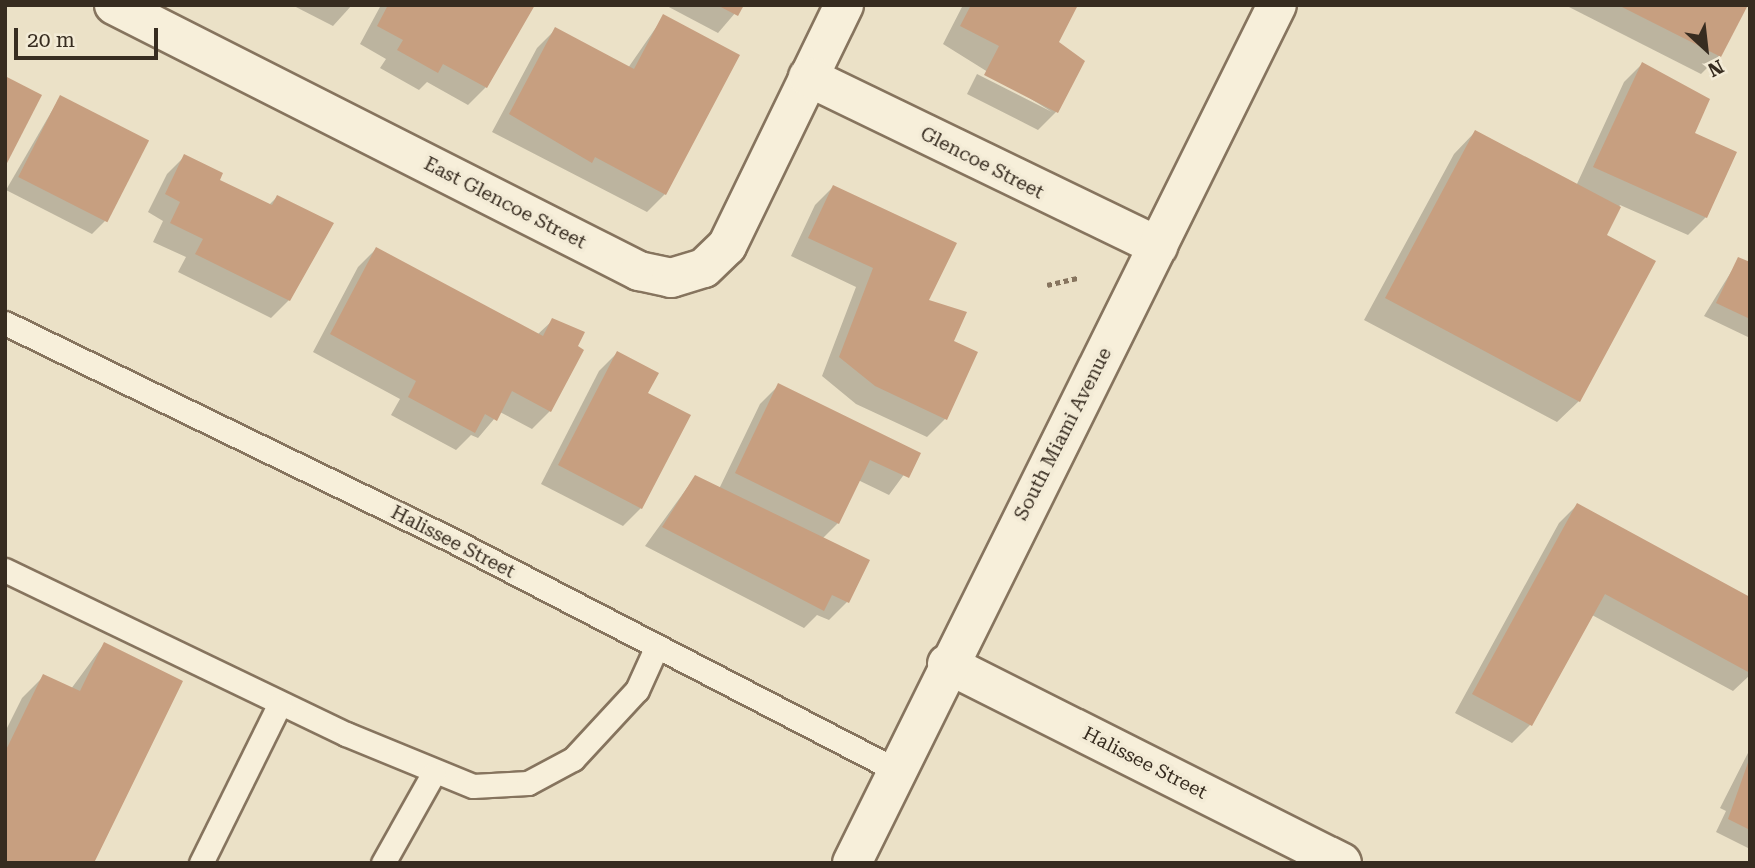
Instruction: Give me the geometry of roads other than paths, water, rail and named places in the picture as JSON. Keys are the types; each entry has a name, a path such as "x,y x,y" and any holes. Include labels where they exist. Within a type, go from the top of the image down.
{"street":[{"name":"East Glencoe Street","path":"114,5 656,276 690,274 727,246 844,5"},
{"name":"South Miami Avenue","path":"852,863 947,664 1277,5"},
{"name":"Glencoe Street","path":"808,76 1158,246"},
{"name":"Halissee Street","path":"947,664 1342,863"}],"lane":[{"name":"Halissee Street","path":"5,323 657,646 896,770"},
{"path":"5,570 433,774 498,788 554,772 619,712 657,646"},
{"path":"201,863 280,703"},
{"path":"383,863 433,774"}]}
